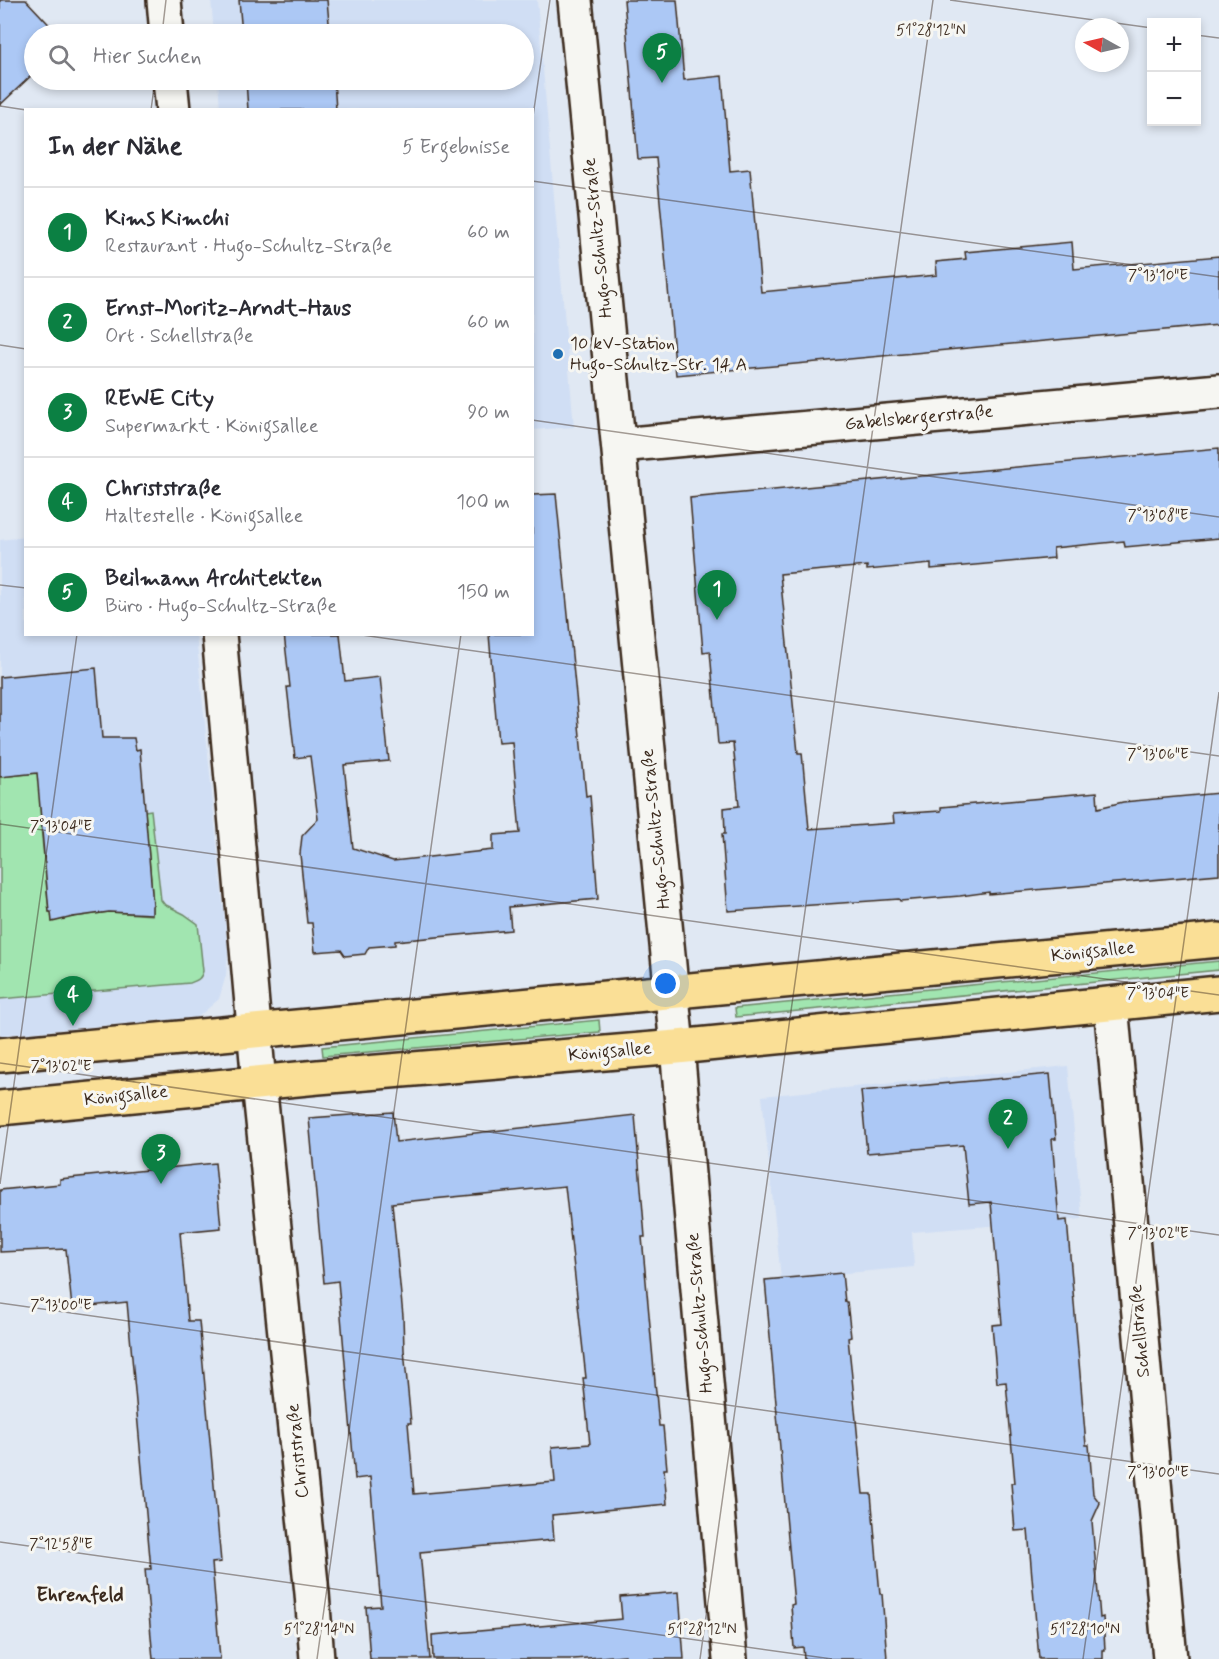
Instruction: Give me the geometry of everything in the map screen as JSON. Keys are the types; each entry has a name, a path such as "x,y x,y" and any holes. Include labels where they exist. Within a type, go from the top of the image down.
{"main road":[{"name":"Königsallee","path":"0,1055 1219,940"},
{"name":"Königsallee","path":"0,1108 677,1047 1219,993"}],"street":[{"path":"164,0 165,24"},
{"name":"Hugo-Schultz-Straße","path":"575,0 668,947 730,1659"},
{"path":"171,90 173,108"},
{"name":"Gabelsbergerstraße","path":"619,445 1219,391"},
{"name":"Christstraße","path":"219,636 258,1083 317,1659"},
{"name":"Schellstraße","path":"1111,1004 1170,1659"}],"shaded area":[{"path":"211,0 537,0 574,427 534,430 534,108 220,108 219,90 534,90 534,24 213,24"},
{"path":"24,537 24,636 196,636 228,953 226,975 219,999 198,1017 0,1035 0,540"},
{"path":"1068,1066 1082,1219 912,1232 914,1267 781,1279 762,1096"}],"green space":[{"path":"39,773 41,827 49,912 73,917 109,912 152,915 145,811 151,810 161,900 198,924 203,971 199,979 190,983 0,999 0,777"},
{"path":"1219,961 1219,970 736,1017 735,1008"},
{"path":"599,1020 600,1032 323,1056 322,1047"}],"building":[{"path":"0,0 26,0 49,24 24,24 24,82 0,105"},
{"path":"239,0 327,0 329,24 241,24"},
{"path":"624,0 677,0 684,80 722,76 730,171 750,169 761,292 937,275 936,262 966,259 965,252 1072,242 1074,269 1219,256 1219,325 676,375 656,158 638,159"},
{"path":"247,90 335,90 336,108 248,108"},
{"path":"1219,448 1219,538 1125,547 1124,541 1053,548 1054,558 931,569 931,564 867,570 867,566 780,574 798,753 802,753 809,829 894,823 893,814 941,811 941,807 1097,792 1098,808 1123,802 1219,793 1219,874 900,901 899,899 728,911 722,834 725,834 724,808 739,806 733,743 718,744 710,651 703,652 690,498"},
{"path":"556,494 586,796 590,795 598,899 509,907 511,930 395,941 395,945 369,947 365,954 345,956 341,950 315,952 312,923 307,923 300,854 302,836 318,819 310,756 295,758 284,636 340,636 345,681 380,677 389,761 344,765 353,848 393,861 493,850 493,835 520,833 512,742 498,743 489,636 534,636 534,495"},
{"path":"96,668 102,738 134,738 136,750 140,749 152,914 109,912 52,922 51,912 49,912 37,773 0,777 0,677"},
{"path":"1050,1074 1056,1139 1052,1139 1059,1221 1067,1220 1086,1445 1089,1445 1093,1494 1100,1503 1092,1521 1100,1618 1103,1617 1105,1650 1103,1650 1103,1659 1039,1659 1028,1530 1015,1531 1011,1483 1015,1483 1006,1382 997,1383 992,1325 1002,1324 991,1202 969,1204 963,1145 867,1153 861,1091"},
{"path":"393,1112 396,1142 635,1115 645,1237 642,1237 659,1426 663,1426 667,1504 552,1515 554,1540 420,1552 430,1659 370,1659 366,1607 381,1606 370,1477 355,1479 338,1281 324,1283 309,1118","holes":["565,1186 586,1378 583,1378 590,1444 552,1447 555,1482 414,1494 403,1316 392,1203"]},
{"path":"215,1163 221,1228 180,1232 188,1321 199,1321 221,1562 212,1563 220,1659 153,1659 145,1569 151,1569 127,1302 72,1308 66,1249 0,1252 0,1190 60,1184 60,1179"},
{"path":"842,1273 851,1337 848,1338 863,1494 871,1494 887,1659 804,1659 803,1647 794,1648 791,1605 794,1604 765,1280"},
{"path":"679,1592 684,1659 625,1659 625,1655 574,1659 433,1659 432,1635 622,1619 620,1597"}],"place":[{"name":"Beilmann Architekten","path":"662,83"},
{"name":"10 kV-Station Hugo-Schultz-Str. 14 A","path":"558,354"},
{"name":"Kims Kimchi","path":"717,620"},
{"name":"Christstraße","path":"73,1026"},
{"name":"Ernst-Moritz-Arndt-Haus","path":"1008,1149"},
{"name":"REWE City","path":"161,1184"}],"district":[{"name":"Ehrenfeld","path":"80,1595"}]}
